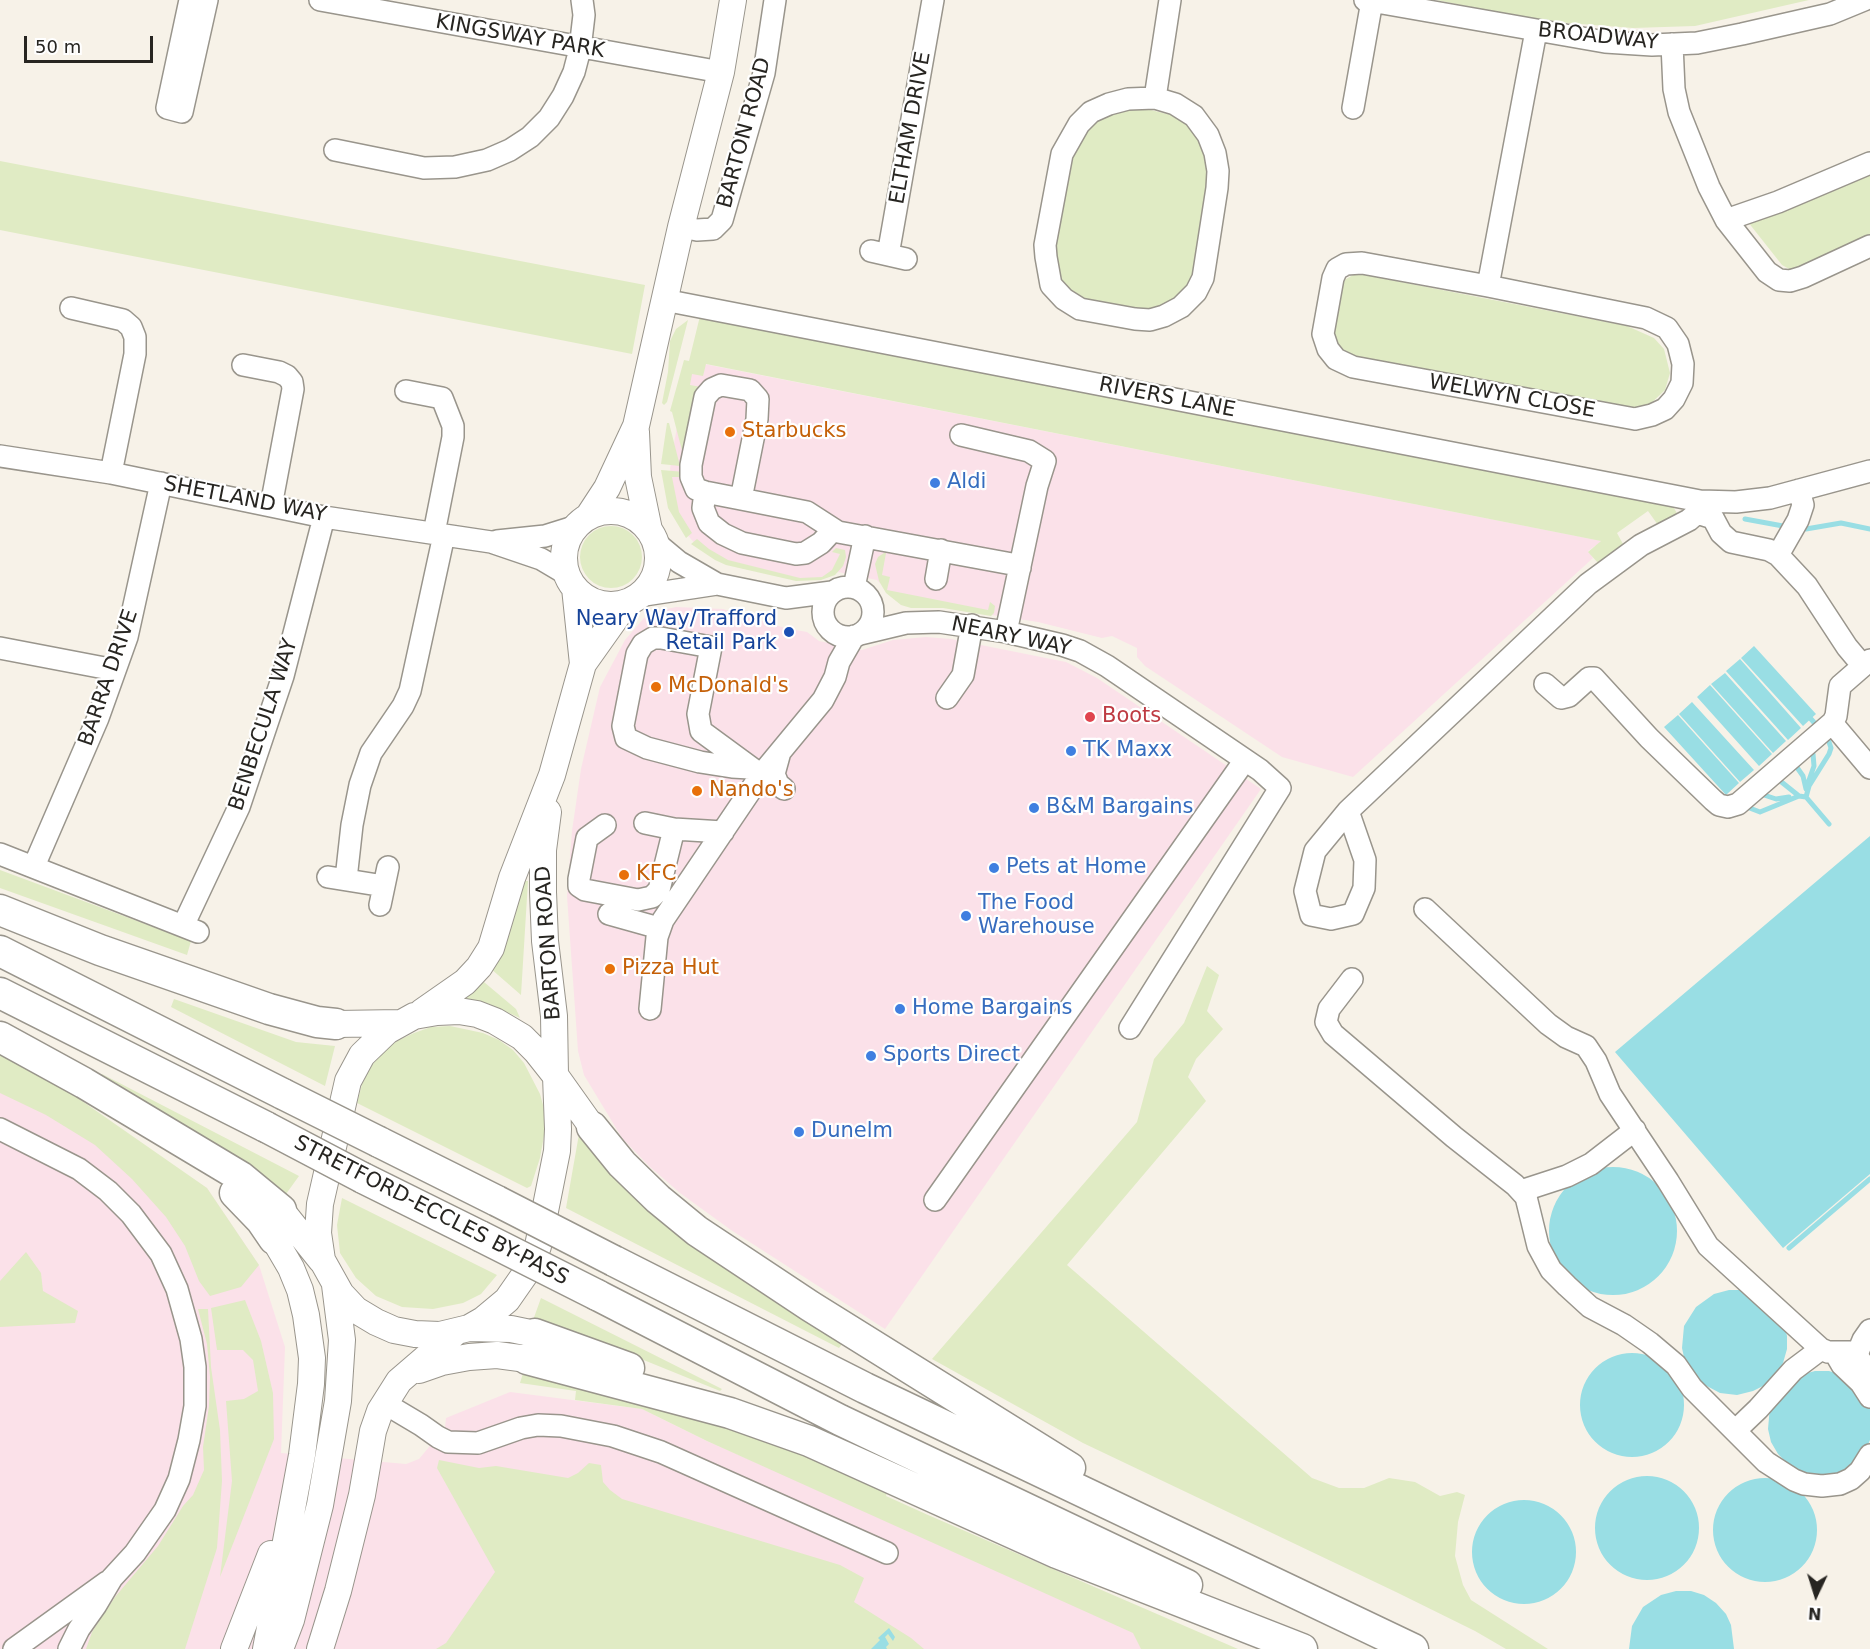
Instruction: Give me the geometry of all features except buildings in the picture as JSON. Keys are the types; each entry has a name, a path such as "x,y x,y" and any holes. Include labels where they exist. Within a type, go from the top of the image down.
{"highway":[{"path":"0,910 100,950 269,1010 317,1022 336,1024"},
{"name":"STRETFORD-ECCLES BY-PASS","path":"0,951 865,1388 1197,1547"},
{"name":"STRETFORD-ECCLES BY-PASS","path":"0,993 840,1420 1323,1649"},
{"path":"0,1037 84,1083 241,1177 278,1225"},
{"path":"592,1127 622,1164 658,1199 697,1230 810,1306 1197,1547 1413,1649"},
{"path":"531,1346 633,1369 730,1413 809,1441 1057,1553 1302,1649"}],"main road":[{"name":"BARTON ROAD","path":"583,522 607,488 636,426 681,227 721,72 733,0"},
{"name":"BARTON ROAD","path":"636,426 638,477 652,536"},
{"path":"614,511 627,514 639,521 652,536 658,557 656,572 649,586 633,599 613,605 598,603 586,597 571,581 565,562 565,549 570,537 583,522 600,512 614,511"},
{"name":"BARTON ROAD","path":"571,581 583,664"},
{"name":"BARTON ROAD","path":"322,1260 318,1233 320,1204 348,1081 362,1055 372,1044 465,982 484,960 496,934 512,878 552,776 583,664 633,599"},
{"name":"BARTON ROAD","path":"399,1381 462,1330 483,1320 507,1300 530,1267 538,1246 557,1151 558,1129 554,1016 545,941 543,892 543,850 552,776"},
{"path":"336,1024 407,1020 437,1012 459,1011 477,1014 495,1021 522,1037 536,1051 592,1127"},
{"path":"278,1225 322,1260 341,1294 356,1310 376,1322 394,1330 416,1334 440,1335 462,1330 511,1329 531,1346"},
{"path":"266,1649 302,1455 311,1384 310,1337 300,1290 278,1225"},
{"path":"280,1649 291,1620 320,1505 338,1401 342,1340 335,1284"},
{"path":"320,1649 338,1592 362,1495 373,1431 384,1403 399,1381 442,1362 497,1354 531,1346"},
{"path":"234,1649 268,1564 302,1455"}],"street":[{"path":"190,0 167,108 182,112 207,0"},
{"name":"KINGSWAY PARK","path":"320,0 580,49 721,72"},
{"path":"335,150 424,168 455,167 487,160 510,150 530,137 549,118 563,96 574,72 580,49 584,15 582,0"},
{"name":"BARTON ROAD","path":"681,227 697,230 713,229 722,220 764,73 775,0"},
{"name":"ELTHAM DRIVE","path":"888,255 933,0"},
{"path":"1155,98 1170,0"},
{"name":"BROADWAY","path":"1368,1 1605,42 1672,44 1697,43 1790,24 1830,14 1864,0"},
{"path":"1353,108 1368,1"},
{"path":"1488,286 1536,31"},
{"path":"1672,44 1674,89 1679,112 1709,187 1726,220 1767,272 1779,280 1790,281 1870,246"},
{"path":"1155,98 1175,104 1194,116 1208,135 1215,153 1218,171 1217,188 1203,278 1196,292 1181,307 1150,320 1080,309 1064,299 1051,285 1046,257 1045,245 1062,154 1079,124 1091,112 1128,99 1155,98"},
{"path":"1726,220 1778,202 1870,163"},
{"name":"WELWYN CLOSE","path":"1362,263 1488,286 1646,318 1667,328 1678,344 1683,364 1682,383 1674,399 1665,409 1635,419 1353,367 1336,359 1328,349 1323,334 1333,278 1337,269 1346,264 1362,263"},
{"name":"RIVERS LANE","path":"664,300 1671,496 1699,507 1770,498 1870,471"},
{"path":"70,308 123,320 131,327 135,337 135,354 111,473"},
{"path":"243,365 279,372 292,382 293,388 271,506"},
{"path":"741,499 758,399 755,394 744,388 721,385 712,389 705,397 691,465 691,477 696,489 705,492 807,512 833,530 1012,564 1020,568"},
{"path":"384,886 337,878 352,825 360,785 372,753 403,706 410,691 439,534 453,437 453,426 442,398 406,391"},
{"path":"961,435 1029,451 1045,461 1037,486 1006,632"},
{"name":"SHETLAND WAY","path":"0,456 111,473 324,517 491,542 541,559 571,581"},
{"name":"BARRA DRIVE","path":"34,866 98,718 127,637 161,483"},
{"path":"1778,555 1798,520 1803,505 1799,490"},
{"path":"705,492 703,508 709,524 742,543 796,554 805,553 821,543 833,530"},
{"path":"1348,811 1365,860 1364,888 1353,914 1331,919 1311,915 1305,891 1315,851 1348,811 1588,584 1641,545 1689,520 1699,507 1713,518 1720,533 1731,542 1769,550 1778,555 1807,586 1847,647 1866,663 1840,686 1836,716 1832,723 1738,804 1723,806 1713,800 1649,738 1594,678 1588,678 1569,696 1561,698 1545,684"},
{"name":"BENBECULA WAY","path":"0,854 190,929 239,807 283,676 324,517"},
{"name":"SHETLAND WAY","path":"491,542 545,536 583,522"},
{"path":"651,1009 659,928 723,832 756,771 780,752 823,700 839,662 857,635 870,624 873,610 868,596 854,587 786,598 717,584 679,562 652,536"},
{"path":"854,587 865,536"},
{"path":"936,579 941,550"},
{"path":"633,599 717,584"},
{"path":"832,592 824,606 827,625 839,662"},
{"path":"786,598 837,634 857,635"},
{"path":"872,603 906,624"},
{"name":"NEARY WAY","path":"857,635 906,624 939,622 1006,632 1062,645 1094,658 1253,765 1280,788 1130,1028"},
{"path":"947,698 963,675 972,626"},
{"path":"654,638 661,638 711,647 698,714 701,731 756,771 683,758 647,748 630,741 624,735 623,726 637,654 643,644 654,638"},
{"path":"0,648 115,670"},
{"path":"1832,723 1870,768"},
{"path":"780,752 774,774 778,784 784,789"},
{"path":"935,1200 1253,765"},
{"path":"645,823 674,829 723,832"},
{"path":"604,825 587,838 579,886 585,890 638,900 652,897 659,890 674,829"},
{"path":"1425,909 1548,1024 1566,1037 1586,1046 1596,1061 1610,1094 1708,1246 1828,1351 1861,1383 1870,1397"},
{"path":"609,914 659,928"},
{"path":"1352,979 1329,1009 1326,1022 1333,1034 1521,1191 1526,1197 1538,1246 1551,1270 1590,1307 1624,1325 1676,1365 1692,1388 1766,1462 1794,1480 1804,1484 1822,1486 1840,1484 1851,1479 1860,1471 1870,1455"},
{"path":"0,1130 79,1169 108,1191 148,1234 165,1263 183,1306 195,1367 195,1406 189,1440 179,1479 165,1510 135,1553 112,1578 14,1649"},
{"path":"1521,1191 1567,1176 1591,1164 1635,1130"},
{"path":"1870,1330 1858,1352 1859,1359 1870,1372"},
{"path":"1735,1431 1792,1370 1828,1351 1858,1352"},
{"path":"384,1403 448,1442 478,1443 521,1428 538,1425 561,1426 613,1436 661,1452 887,1553"},
{"path":"69,1649 79,1629 112,1578"}],"shaded area":[{"path":"689,361 1602,541 1588,551 1593,558 1353,777 1282,757 1145,666 1137,657 1137,648 1112,636 1102,638 1038,622 940,607 888,592 877,580 838,572 826,578 798,580 736,567 701,550 680,527 668,496 671,460"},
{"path":"676,607 723,609 785,628 807,632 819,641 862,650 893,640 926,637 951,639 1066,662 1097,678 1261,789 885,1329 731,1230 680,1193 622,1138 584,1075 578,1051 567,896 572,831 581,769 600,687 625,640 644,618 658,611"},
{"path":"0,1052 207,1188 259,1265 285,1347 281,1453 406,1464 419,1459 445,1428 446,1418 510,1392 642,1409 707,1441 853,1505 1095,1601 1186,1649 0,1649"}],"green space":[{"path":"1436,0 1809,0 1695,26 1633,28 1568,23"},
{"path":"1128,109 1151,110 1171,115 1187,124 1204,153 1207,170 1195,277 1177,296 1163,305 1148,310 1135,310 1082,299 1069,293 1060,282 1054,247 1072,157 1086,129 1109,112"},
{"path":"0,161 645,285 632,354 0,230"},
{"path":"1870,170 1870,239 1808,267 1791,270 1782,265 1748,222"},
{"path":"1353,275 1365,275 1627,326 1654,338 1664,349 1670,373 1665,390 1644,410 1351,357 1341,352 1332,333 1341,282"},
{"path":"700,316 1663,503 1674,508 1679,517 1658,525 1648,511 1617,533 1623,544 1599,564 1588,552 1601,541 706,364 703,376 692,374 690,385 701,387 686,466 670,411 684,360 689,361"},
{"path":"688,320 667,402 664,405 662,403 668,372 670,341 676,329"},
{"path":"667,423 669,423 680,466 661,464"},
{"path":"661,470 685,472 685,477 672,477 679,512 692,533 686,538 668,508"},
{"path":"605,526 617,526 633,535 640,545 642,557 640,569 633,579 617,588 605,588 594,583 585,574 580,563 580,551 585,540 594,531"},
{"path":"697,539 728,560 800,578 822,577 832,570 840,554 832,552 836,548 845,550 846,557 843,566 835,575 821,580 796,581 726,565 691,544"},
{"path":"886,553 882,575 890,577 887,590 988,610 990,602 995,606 994,613 991,616 943,608 911,608 901,605 886,593 879,581 875,564 878,557"},
{"path":"0,870 191,941 187,955 0,888"},
{"path":"523,881 528,881 521,995 490,968"},
{"path":"1207,966 1219,975 1207,1011 1223,1029 1196,1059 1188,1077 1206,1101 1067,1265 1312,1478 1339,1488 1364,1488 1389,1478 1415,1482 1440,1496 1457,1492 1465,1495 1458,1522 1455,1556 1463,1585 1471,1600 1548,1649 1506,1649 1396,1592 1083,1443 932,1359 1137,1122 1154,1059 1184,1023"},
{"path":"484,982 516,1009 520,1018 489,1004 462,998"},
{"path":"174,999 296,1042 335,1046 325,1086 171,1007"},
{"path":"450,1026 483,1033 513,1050 524,1063 540,1094 545,1112 545,1130 540,1158 531,1186 527,1188 357,1103 362,1084 372,1065 384,1051 397,1041 414,1033 431,1027"},
{"path":"0,1052 49,1078 207,1188 259,1265 241,1287 210,1296 199,1281 185,1246 166,1217 132,1179 95,1145 46,1115 0,1093"},
{"path":"101,1074 299,1176 286,1194 221,1148"},
{"path":"579,1134 657,1217 727,1269 843,1343 839,1348 566,1208"},
{"path":"342,1198 497,1275 481,1294 463,1303 433,1309 402,1307 376,1296 356,1278 340,1253 337,1225"},
{"path":"26,1252 41,1273 43,1291 78,1311 75,1323 0,1327 0,1281"},
{"path":"541,1298 722,1389 720,1391 619,1350 532,1323"},
{"path":"245,1300 261,1341 273,1393 274,1439 220,1577 232,1481 226,1401 244,1399 258,1391 253,1360 243,1350 217,1350 211,1308"},
{"path":"198,1309 208,1309 211,1367 220,1430 222,1481 217,1548 185,1649 86,1649 92,1632 115,1597 158,1546 183,1506 193,1495 204,1470 203,1447 209,1406 210,1377 207,1344"},
{"path":"524,1370 771,1441 888,1490 886,1496 928,1515 1238,1649 1141,1649 1133,1633 707,1441 642,1409 575,1400 576,1391 520,1383"},
{"path":"439,1460 479,1468 496,1466 568,1478 589,1463 601,1465 603,1482 622,1499 840,1565 864,1578 854,1602 911,1638 924,1649 436,1649 446,1643 495,1572 437,1468"}],"water":[{"path":"1754,646 1816,714 1803,726 1741,658"},
{"path":"1740,659 1801,728 1788,740 1726,671"},
{"path":"1725,673 1786,741 1773,753 1711,684"},
{"path":"1710,685 1772,754 1759,766 1697,697"},
{"path":"1692,702 1754,770 1740,782 1679,714"},
{"path":"1678,715 1739,783 1726,795 1664,727"},
{"path":"1870,836 1870,1174 1783,1248 1615,1052"},
{"path":"1613,1167 1638,1172 1658,1186 1672,1206 1677,1231 1672,1256 1658,1276 1638,1290 1613,1295 1588,1290 1568,1276 1554,1256 1549,1231 1554,1206 1568,1186 1588,1172"},
{"path":"1729,1290 1743,1290 1784,1324 1787,1336 1787,1349 1778,1372 1767,1384 1737,1395 1720,1393 1703,1384 1685,1362 1682,1348 1684,1326 1696,1307 1714,1294"},
{"path":"1632,1353 1652,1357 1669,1368 1680,1385 1684,1405 1680,1425 1669,1442 1652,1453 1632,1457 1612,1453 1595,1442 1584,1425 1580,1405 1584,1385 1595,1368 1612,1357"},
{"path":"1815,1371 1829,1371 1842,1375 1870,1405 1870,1440 1864,1454 1853,1465 1839,1473 1823,1476 1806,1474 1789,1465 1778,1454 1771,1442 1768,1429 1770,1406 1800,1375"},
{"path":"1647,1476 1667,1480 1684,1491 1695,1508 1699,1528 1695,1548 1684,1565 1667,1576 1647,1580 1627,1576 1610,1565 1599,1548 1595,1528 1599,1508 1610,1491 1627,1480"},
{"path":"1765,1478 1785,1482 1802,1493 1813,1510 1817,1530 1813,1550 1802,1567 1785,1578 1765,1582 1745,1578 1728,1567 1717,1550 1713,1530 1717,1510 1728,1493 1745,1482"},
{"path":"1524,1500 1544,1504 1561,1515 1572,1532 1576,1552 1572,1572 1561,1589 1544,1600 1524,1604 1504,1600 1487,1589 1476,1572 1472,1552 1476,1532 1487,1515 1504,1504"},
{"path":"1676,1591 1691,1591 1704,1595 1716,1603 1726,1614 1731,1625 1734,1649 1629,1649 1632,1626 1643,1607 1661,1595"},
{"path":"889,1628 895,1637 893,1641 888,1634 885,1637 889,1644 887,1649 871,1649 880,1640 878,1638"}],"waterway":[{"path":"1745,519 1783,526"},
{"path":"1806,529 1841,523 1870,529"},
{"path":"1811,719 1817,726"},
{"path":"1806,797 1809,786 1829,754 1831,748 1828,739"},
{"path":"1808,783 1814,766 1813,754"},
{"path":"1796,766 1803,776 1806,789"},
{"path":"1779,780 1799,796"},
{"path":"1764,795 1776,799 1789,797"},
{"path":"1747,807 1760,812 1799,796 1806,797 1829,824"},
{"path":"1789,1248 1870,1179"}],"place":[{"name":"Starbucks","path":"730,432"},
{"name":"Aldi","path":"935,483"},
{"name":"Neary Way/Trafford Retail Park","path":"789,632"},
{"name":"McDonald's","path":"656,687"},
{"name":"Boots","path":"1090,717"},
{"name":"TK Maxx","path":"1071,751"},
{"name":"Nando's","path":"697,791"},
{"name":"B&M Bargains","path":"1034,808"},
{"name":"Pets at Home","path":"994,868"},
{"name":"KFC","path":"624,875"},
{"name":"The Food Warehouse","path":"966,916"},
{"name":"Pizza Hut","path":"610,969"},
{"name":"Home Bargains","path":"900,1009"},
{"name":"Sports Direct","path":"871,1056"},
{"name":"Dunelm","path":"799,1132"}]}
